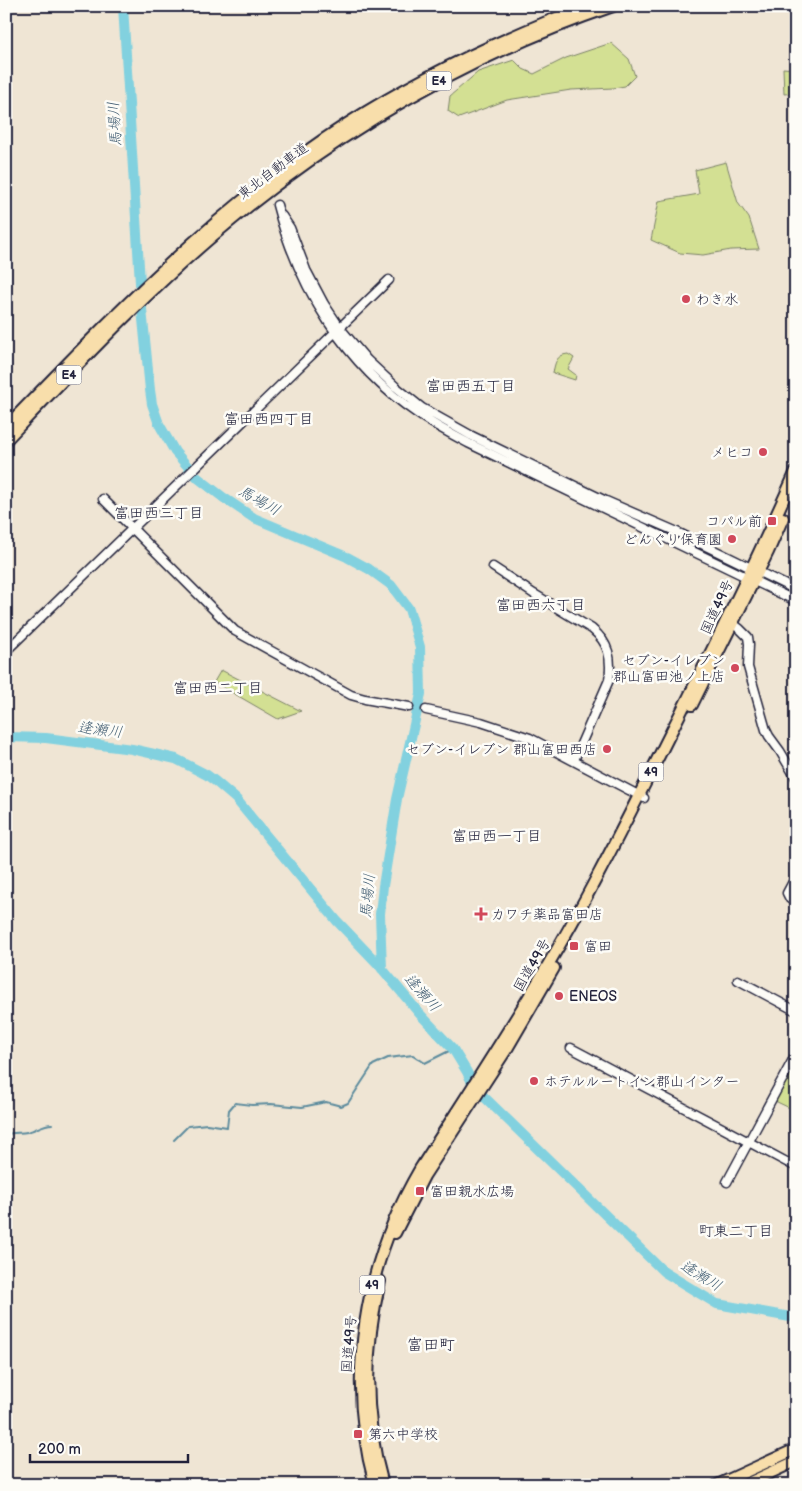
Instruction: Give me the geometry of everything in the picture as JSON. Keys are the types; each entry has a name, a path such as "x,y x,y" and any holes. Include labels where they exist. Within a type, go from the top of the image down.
{"highway":[{"name":"東北自動車道","path":"6,427 131,299 210,227 263,190 347,124 431,76 504,40 587,6"},
{"name":"東北自動車道","path":"277,179 435,83 509,48 613,6"},
{"name":"東北自動車道","path":"6,440 153,290 263,190"},
{"name":"国道49号","path":"383,1485 375,1448 367,1393 370,1334 380,1282 397,1228 435,1157 491,1066 641,796 730,621 796,472"},
{"name":"国道49号","path":"752,575 768,552 796,489"},
{"name":"国道49号","path":"375,1485 370,1469 360,1391 360,1358 367,1306 391,1224 404,1195 464,1109"},
{"path":"717,1485 796,1449"},
{"path":"744,1485 796,1461"}],"street":[{"path":"337,331 306,270 290,228 276,205 283,230 300,272 317,306 368,372 418,414 468,443 752,575 796,601"},
{"path":"6,651 389,280"},
{"path":"103,499 235,630 351,695 409,707"},
{"path":"493,568 592,629 601,636 606,646 610,656 611,667 609,680 574,760"},
{"path":"752,575 796,590"},
{"path":"730,621 748,637 748,667 769,736 796,778"},
{"path":"426,710 456,715 501,727 530,738 641,796"},
{"path":"796,876 787,893 790,899 796,903"},
{"path":"738,980 796,1011"},
{"path":"571,1048 796,1167"},
{"path":"727,1182 796,1054"}],"green space":[{"path":"611,43 629,59 635,76 625,86 571,90 507,100 459,118 448,111 450,96 478,72 514,60 523,69 534,74 566,58"},
{"path":"783,68 796,69 796,93 784,94"},
{"path":"726,162 738,203 749,218 759,249 731,250 703,255 680,253 651,240 659,201 699,194 695,170"},
{"path":"568,354 574,358 568,369 576,375 575,380 553,373 555,363 561,356"},
{"path":"221,670 301,711 278,719 214,682"},
{"path":"794,1065 796,1066 796,1111 775,1101"}],"waterway":[{"name":"馬場川","path":"123,6 141,299 152,404 159,424 175,452 198,478 224,498 254,518 347,557 369,569 391,585 409,609 420,647 421,694 397,799 383,886 380,914 382,969"},
{"name":"逢瀬川","path":"6,737 46,738 132,749 176,759 207,775 236,799 337,921 379,965 419,1013 453,1049 474,1087 664,1272 717,1304 796,1318"},
{"path":"174,1140 188,1126 207,1124 227,1127 229,1110 235,1103 302,1107 326,1102 341,1106 348,1103 373,1065 388,1058 413,1055 425,1063 453,1049"},
{"path":"6,1135 27,1132 52,1124"}],"place":[{"name":"わき水","path":"686,299"},
{"name":"メヒコ","path":"763,452"},
{"name":"コパル前","path":"772,521"},
{"name":"どんぐり保育園","path":"732,539"},
{"name":"セブン-イレブン 郡山富田池ノ上店","path":"735,668"},
{"name":"セブン-イレブン 郡山富田西店","path":"607,749"},
{"name":"カワチ薬品富田店","path":"481,914"},
{"name":"富田","path":"574,946"},
{"name":"ENEOS","path":"559,996"},
{"name":"ホテルルートイン郡山インター","path":"534,1081"},
{"name":"富田親水広場","path":"420,1191"},
{"name":"第六中学校","path":"358,1434"}],"district":[{"name":"富田西五丁目","path":"471,386"},
{"name":"富田西四丁目","path":"269,419"},
{"name":"富田西三丁目","path":"159,513"},
{"name":"富田西六丁目","path":"541,605"},
{"name":"富田西二丁目","path":"218,688"},
{"name":"富田西一丁目","path":"497,836"},
{"name":"町東二丁目","path":"736,1231"},
{"name":"富田町","path":"431,1345"}]}
